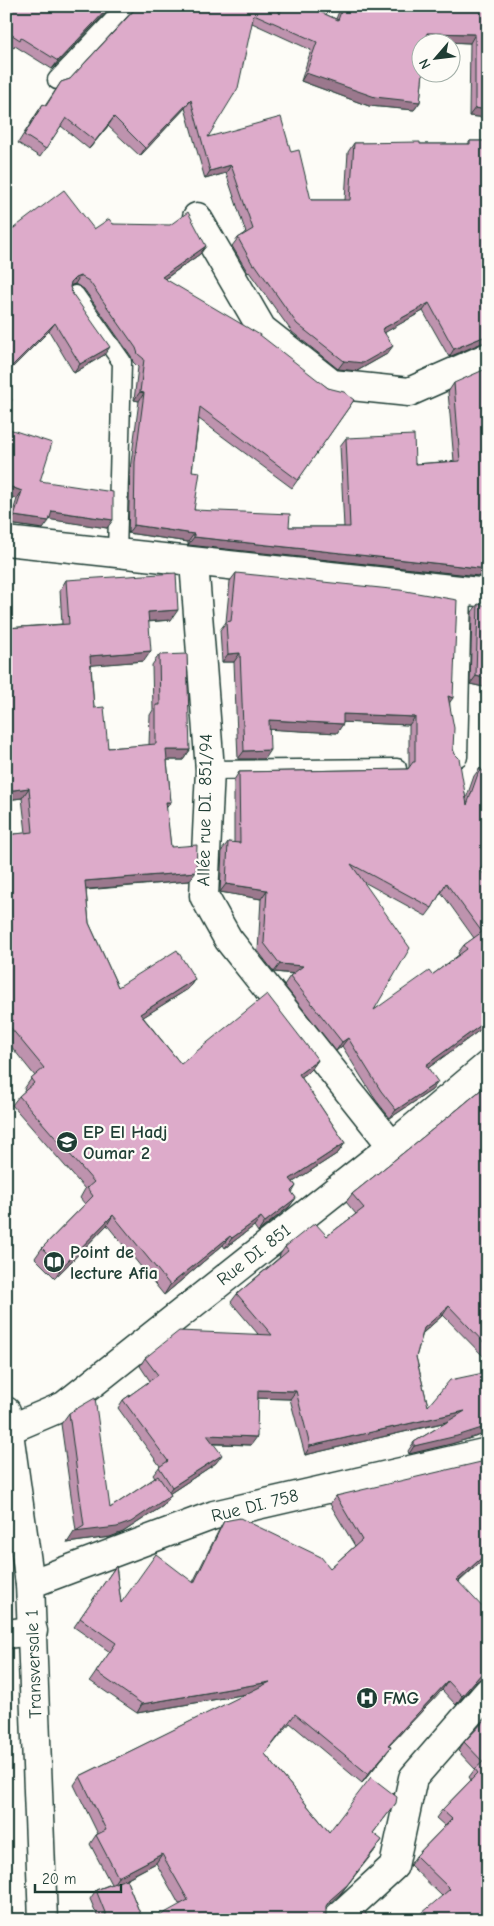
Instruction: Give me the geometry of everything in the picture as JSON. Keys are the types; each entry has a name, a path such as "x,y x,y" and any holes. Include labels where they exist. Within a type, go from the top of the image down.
{"street":[{"path":"197,217 262,329 332,384 409,392 488,357"},
{"path":"6,541 475,592"},
{"name":"Allée rue DI. 851/94","path":"194,562 210,770 204,896 228,939 392,1146"},
{"name":"Rue DI. 851","path":"8,1420 64,1406 392,1146 488,1064"},
{"name":"Transversale 1","path":"8,1420 30,1584 20,1633 43,1920"},
{"name":"Rue DI. 758","path":"30,1584 214,1515 488,1452"},
{"path":"335,1920 394,1866 413,1778 488,1692"}],"lane":[{"path":"57,80 128,6"},
{"path":"75,295 122,362 117,554"},
{"path":"458,757 475,592"},
{"path":"210,770 398,768"}],"building":[{"path":"11,6 110,6 58,61 6,31 6,14"},
{"path":"138,6 275,6 280,14 283,6 307,6 338,20 343,6 488,6 488,110 475,108 475,34 462,34 462,32 412,32 412,82 422,82 420,102 375,97 306,73 317,42 254,14 238,88 208,137 281,117 291,152 299,150 311,200 350,200 354,143 420,142 420,144 470,144 470,141 488,141 488,335 454,349 429,303 382,329 393,346 363,363 344,361 297,324 255,264 253,265 238,238 253,229 231,165 210,171 191,100 145,148 114,117 95,141 66,118 46,149 24,135 43,104 46,106 61,82 70,79"},
{"path":"64,190 94,229 109,219 113,224 170,225 188,212 206,246 162,277 260,335 328,388 344,392 354,400 298,480 200,407 192,471 200,472 194,510 290,514 289,527 350,527 346,438 414,435 415,464 460,461 454,383 488,368 488,569 194,537 194,534 134,525 135,462 144,393 140,392 144,359 138,354 136,348 89,281 80,276 71,282 70,287 72,293 110,347 80,364 55,323 6,372 6,234"},
{"path":"6,390 12,400 6,404"},
{"path":"6,428 52,443 40,481 113,492 113,520 52,511 49,521 14,516 22,491 6,485"},
{"path":"176,573 178,610 148,612 151,651 90,656 94,708 104,707 108,748 156,744 156,705 160,705 159,655 187,654 190,750 166,750 171,802 166,802 171,847 197,845 196,872 85,881 89,923 118,987 177,950 195,979 140,1014 181,1064 267,994 318,1060 299,1074 345,1143 290,1179 296,1186 291,1191 296,1198 265,1222 261,1217 232,1238 230,1236 170,1285 113,1215 61,1268 42,1248 93,1196 87,1188 94,1182 19,1096 34,1083 31,1079 44,1068 6,1022 6,835 33,832 29,788 6,791 6,628 69,624 66,580"},
{"path":"236,573 400,590 457,600 453,698 448,696 454,728 453,749 459,758 467,805 480,768 488,777 488,862 480,869 488,881 488,1020 426,1065 438,1082 396,1110 381,1091 348,1038 342,1042 290,976 303,966 280,964 264,943 267,890 226,884 228,842 240,843 239,772 408,769 415,762 415,717 343,714 343,724 269,720 270,750 244,751 240,653 228,654 226,622 231,621","holes":["351,864 432,908 446,883 482,932 464,945 467,949 432,975 429,971 374,1010 410,948"]},
{"path":"478,604 488,606 488,679 476,676"},
{"path":"488,1084 488,1347 449,1306 424,1328 416,1357 428,1406 450,1380 488,1372 488,1426 457,1436 414,1446 414,1442 465,1411 310,1446 296,1391 258,1390 257,1437 207,1435 222,1455 172,1487 159,1467 168,1461 123,1400 158,1375 145,1358 179,1331 272,1335 237,1294 288,1251 285,1247 315,1223 327,1236 364,1208 352,1194"},
{"path":"95,1398 110,1508 158,1476 171,1495 131,1522 117,1527 74,1532 84,1526 69,1413"},
{"path":"481,1462 488,1469 488,1552 457,1580 488,1613 488,1662 485,1664 488,1670 482,1673 462,1696 448,1681 388,1745 391,1747 368,1774 295,1714 265,1754 329,1832 371,1777 397,1797 396,1803 373,1833 382,1840 347,1885 326,1906 328,1920 152,1920 188,1900 162,1854 118,1877 96,1835 106,1830 80,1776 270,1682 142,1704 96,1672 116,1643 80,1618 116,1566 121,1603 156,1554 194,1583 224,1521 240,1518 321,1557 330,1568 362,1540 336,1496"},
{"path":"488,1717 488,1920 414,1920 450,1889 416,1856 452,1819 442,1810 478,1773 475,1769 483,1762 464,1742"},
{"path":"126,1879 141,1916 133,1920 108,1920 96,1890"},
{"path":"364,1911 370,1920 355,1920"}],"place":[{"name":"EP El Hadj Oumar 2","path":"67,1142"},
{"name":"Point de lecture Afia","path":"54,1262"},
{"name":"FMG","path":"367,1698"}]}
